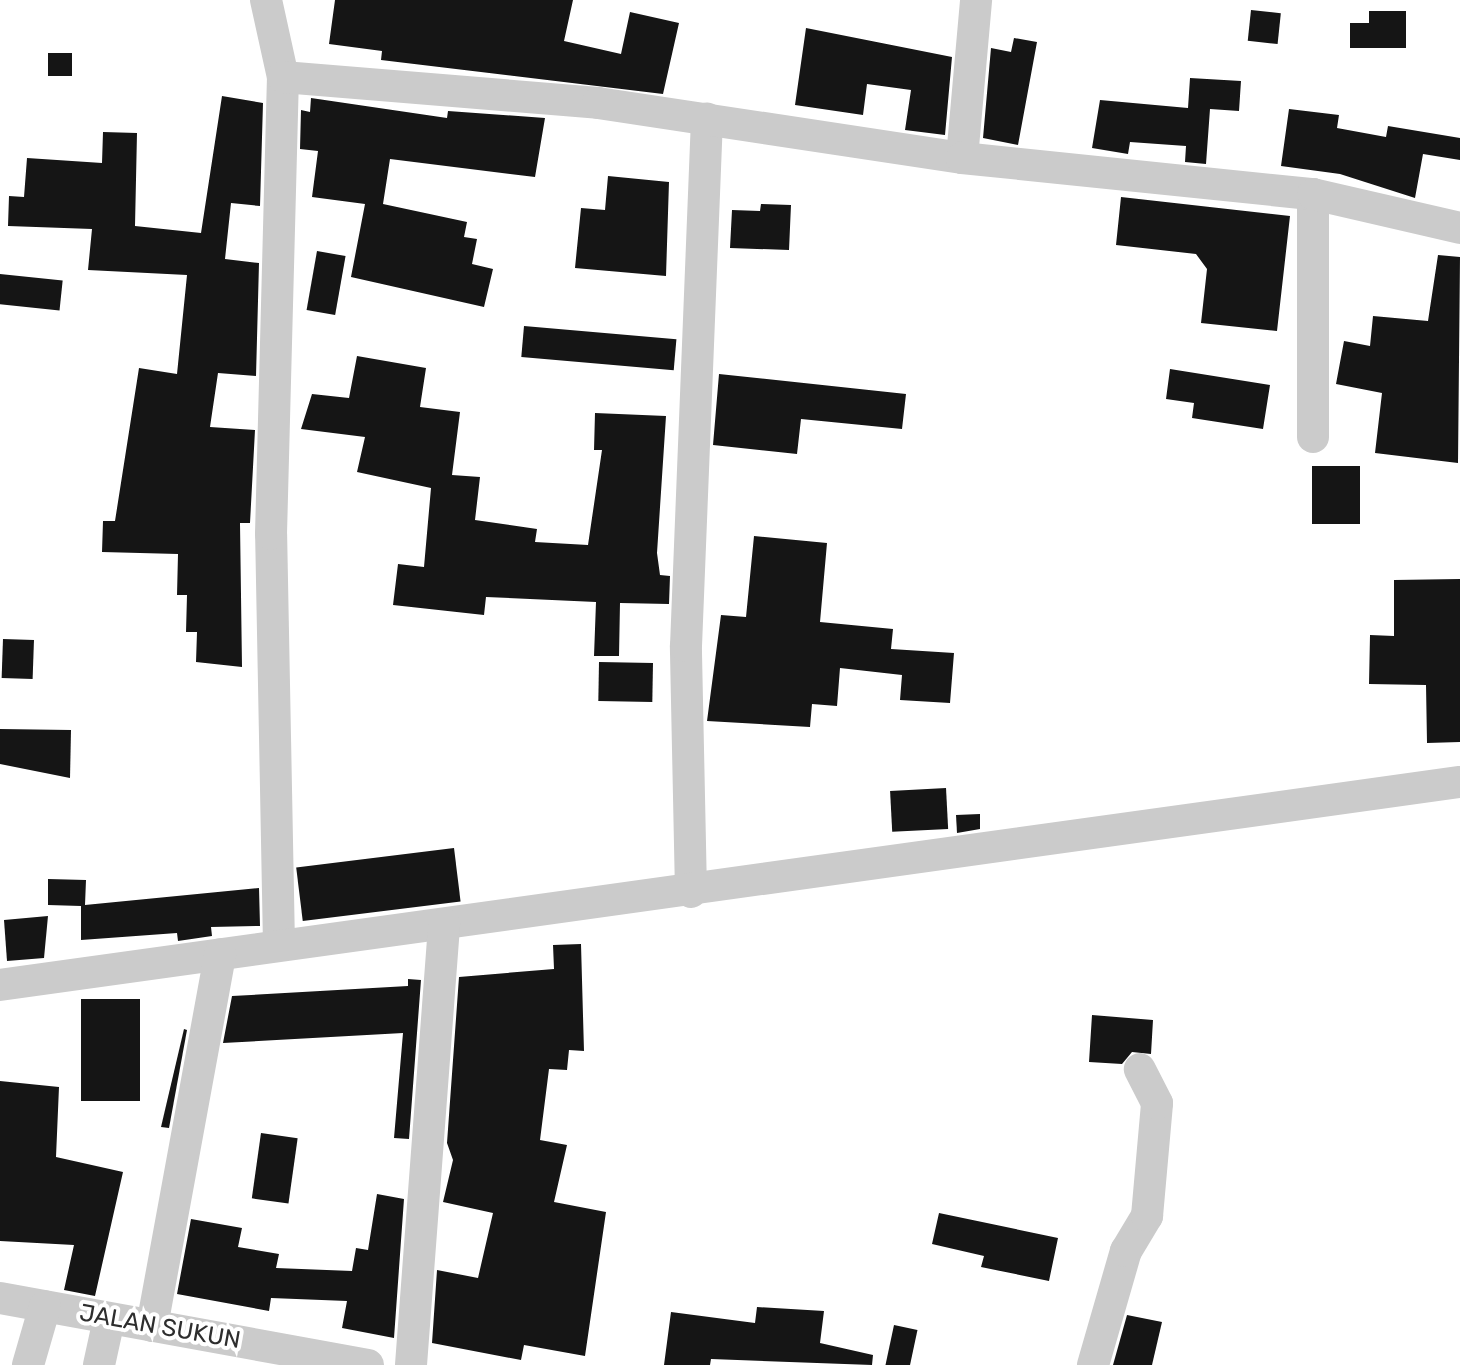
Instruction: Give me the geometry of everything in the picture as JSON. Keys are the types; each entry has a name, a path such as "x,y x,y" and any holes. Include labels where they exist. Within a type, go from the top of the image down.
{"street":[{"path":"266,0 283,77 271,534 279,945"},
{"path":"962,158 976,0"},
{"path":"283,77 707,118 962,158 1313,194 1460,228"},
{"path":"691,892 686,646 707,118"},
{"path":"1313,194 1313,437"},
{"path":"0,985 279,945 691,892 1460,782"},
{"path":"411,1365 444,924"},
{"path":"152,1326 220,954"},
{"path":"1093,1365 1126,1251 1147,1216 1157,1103 1140,1069"},
{"name":"JALAN SUKUN","path":"0,1298 368,1365"},
{"path":"28,1365 45,1306"},
{"path":"99,1365 109,1319"}],"building":[{"path":"335,0 573,0 564,41 621,54 630,12 679,23 663,94 381,60 382,51 329,44"},
{"path":"1251,10 1281,13 1278,44 1248,41"},
{"path":"1369,11 1406,11 1406,48 1350,48 1350,23 1369,23"},
{"path":"806,28 952,57 945,135 905,130 911,90 867,84 863,115 795,105"},
{"path":"1014,38 1037,42 1018,145 983,138 991,48 1011,52"},
{"path":"48,53 72,53 72,76 48,76"},
{"path":"1190,78 1241,81 1239,111 1210,109 1206,164 1185,162 1186,146 1130,142 1128,154 1092,148 1100,100 1188,108"},
{"path":"222,96 263,103 260,206 231,203 225,259 259,263 256,376 218,373 210,427 255,430 250,523 240,523 242,667 196,662 197,632 186,632 187,595 177,595 178,554 102,552 103,521 115,521 139,368 177,374 187,275 88,270 92,229 8,226 9,196 24,197 27,158 102,163 103,132 137,133 135,226 201,233"},
{"path":"311,98 447,118 448,111 545,118 535,177 390,159 383,204 467,222 464,237 477,239 472,264 493,269 484,307 351,277 365,204 312,197 318,151 300,149 301,110 310,112"},
{"path":"1289,109 1339,115 1337,128 1386,137 1388,126 1460,138 1460,160 1423,154 1415,198 1340,174 1281,166"},
{"path":"608,176 669,182 666,276 575,268 581,208 605,210"},
{"path":"1121,197 1290,216 1277,331 1201,323 1207,269 1196,254 1116,245"},
{"path":"761,204 791,205 789,250 730,248 732,210 760,211"},
{"path":"317,251 346,256 335,315 307,310"},
{"path":"1438,255 1460,257 1458,463 1375,453 1382,393 1336,384 1344,341 1370,346 1373,316 1428,321"},
{"path":"0,274 63,281 60,310 0,304"},
{"path":"524,326 676,339 674,370 521,357"},
{"path":"357,356 426,368 420,407 460,412 452,475 480,477 475,520 537,529 535,542 588,545 602,450 594,450 595,413 666,416 657,553 660,575 670,576 669,604 620,603 619,656 594,656 596,602 486,597 484,615 393,605 398,564 424,567 431,488 357,472 365,437 301,429 312,394 349,398"},
{"path":"1170,369 1270,385 1263,429 1192,418 1194,403 1166,399"},
{"path":"719,374 906,394 902,429 801,419 797,454 713,445"},
{"path":"1312,466 1360,466 1360,524 1312,524"},
{"path":"754,536 827,543 820,622 893,629 891,649 954,653 950,703 900,700 902,675 840,668 837,706 812,704 810,727 707,721 721,615 746,617"},
{"path":"1460,579 1460,742 1427,743 1426,685 1369,684 1370,635 1394,636 1394,580"},
{"path":"3,639 34,640 33,679 2,678"},
{"path":"599,662 653,663 652,702 598,701"},
{"path":"0,729 71,730 70,778 0,764"},
{"path":"946,788 948,829 892,832 890,791"},
{"path":"980,814 980,829 957,833 956,815"},
{"path":"454,848 461,902 303,921 296,867"},
{"path":"48,879 86,880 85,905 259,888 260,926 211,927 212,936 178,941 177,933 81,940 81,906 48,905"},
{"path":"48,916 44,958 7,961 4,920"},
{"path":"581,944 584,1051 569,1050 567,1070 549,1069 540,1140 567,1145 554,1202 606,1212 585,1356 524,1345 521,1360 432,1343 437,1270 478,1278 493,1213 443,1202 453,1160 447,1143 459,977 554,969 553,945"},
{"path":"408,979 421,980 409,1139 394,1138 403,1033 223,1043 232,996 408,986"},
{"path":"81,999 140,999 140,1101 81,1101"},
{"path":"1092,1015 1153,1020 1151,1054 1132,1052 1122,1064 1089,1062"},
{"path":"184,1029 187,1030 169,1128 161,1127"},
{"path":"0,1081 59,1087 56,1157 123,1172 95,1296 64,1290 74,1245 0,1241"},
{"path":"261,1133 298,1138 288,1204 252,1198"},
{"path":"377,1194 404,1199 394,1338 342,1328 347,1301 271,1298 269,1311 177,1294 191,1219 242,1228 238,1247 279,1254 276,1268 352,1271 356,1248 368,1250"},
{"path":"939,1213 1058,1238 1049,1281 981,1267 984,1256 932,1244"},
{"path":"757,1307 824,1311 820,1343 873,1355 872,1365 711,1359 710,1365 664,1365 671,1312 755,1323"},
{"path":"1127,1315 1162,1322 1152,1365 1113,1365"},
{"path":"894,1325 917,1330 910,1365 885,1365"}]}
